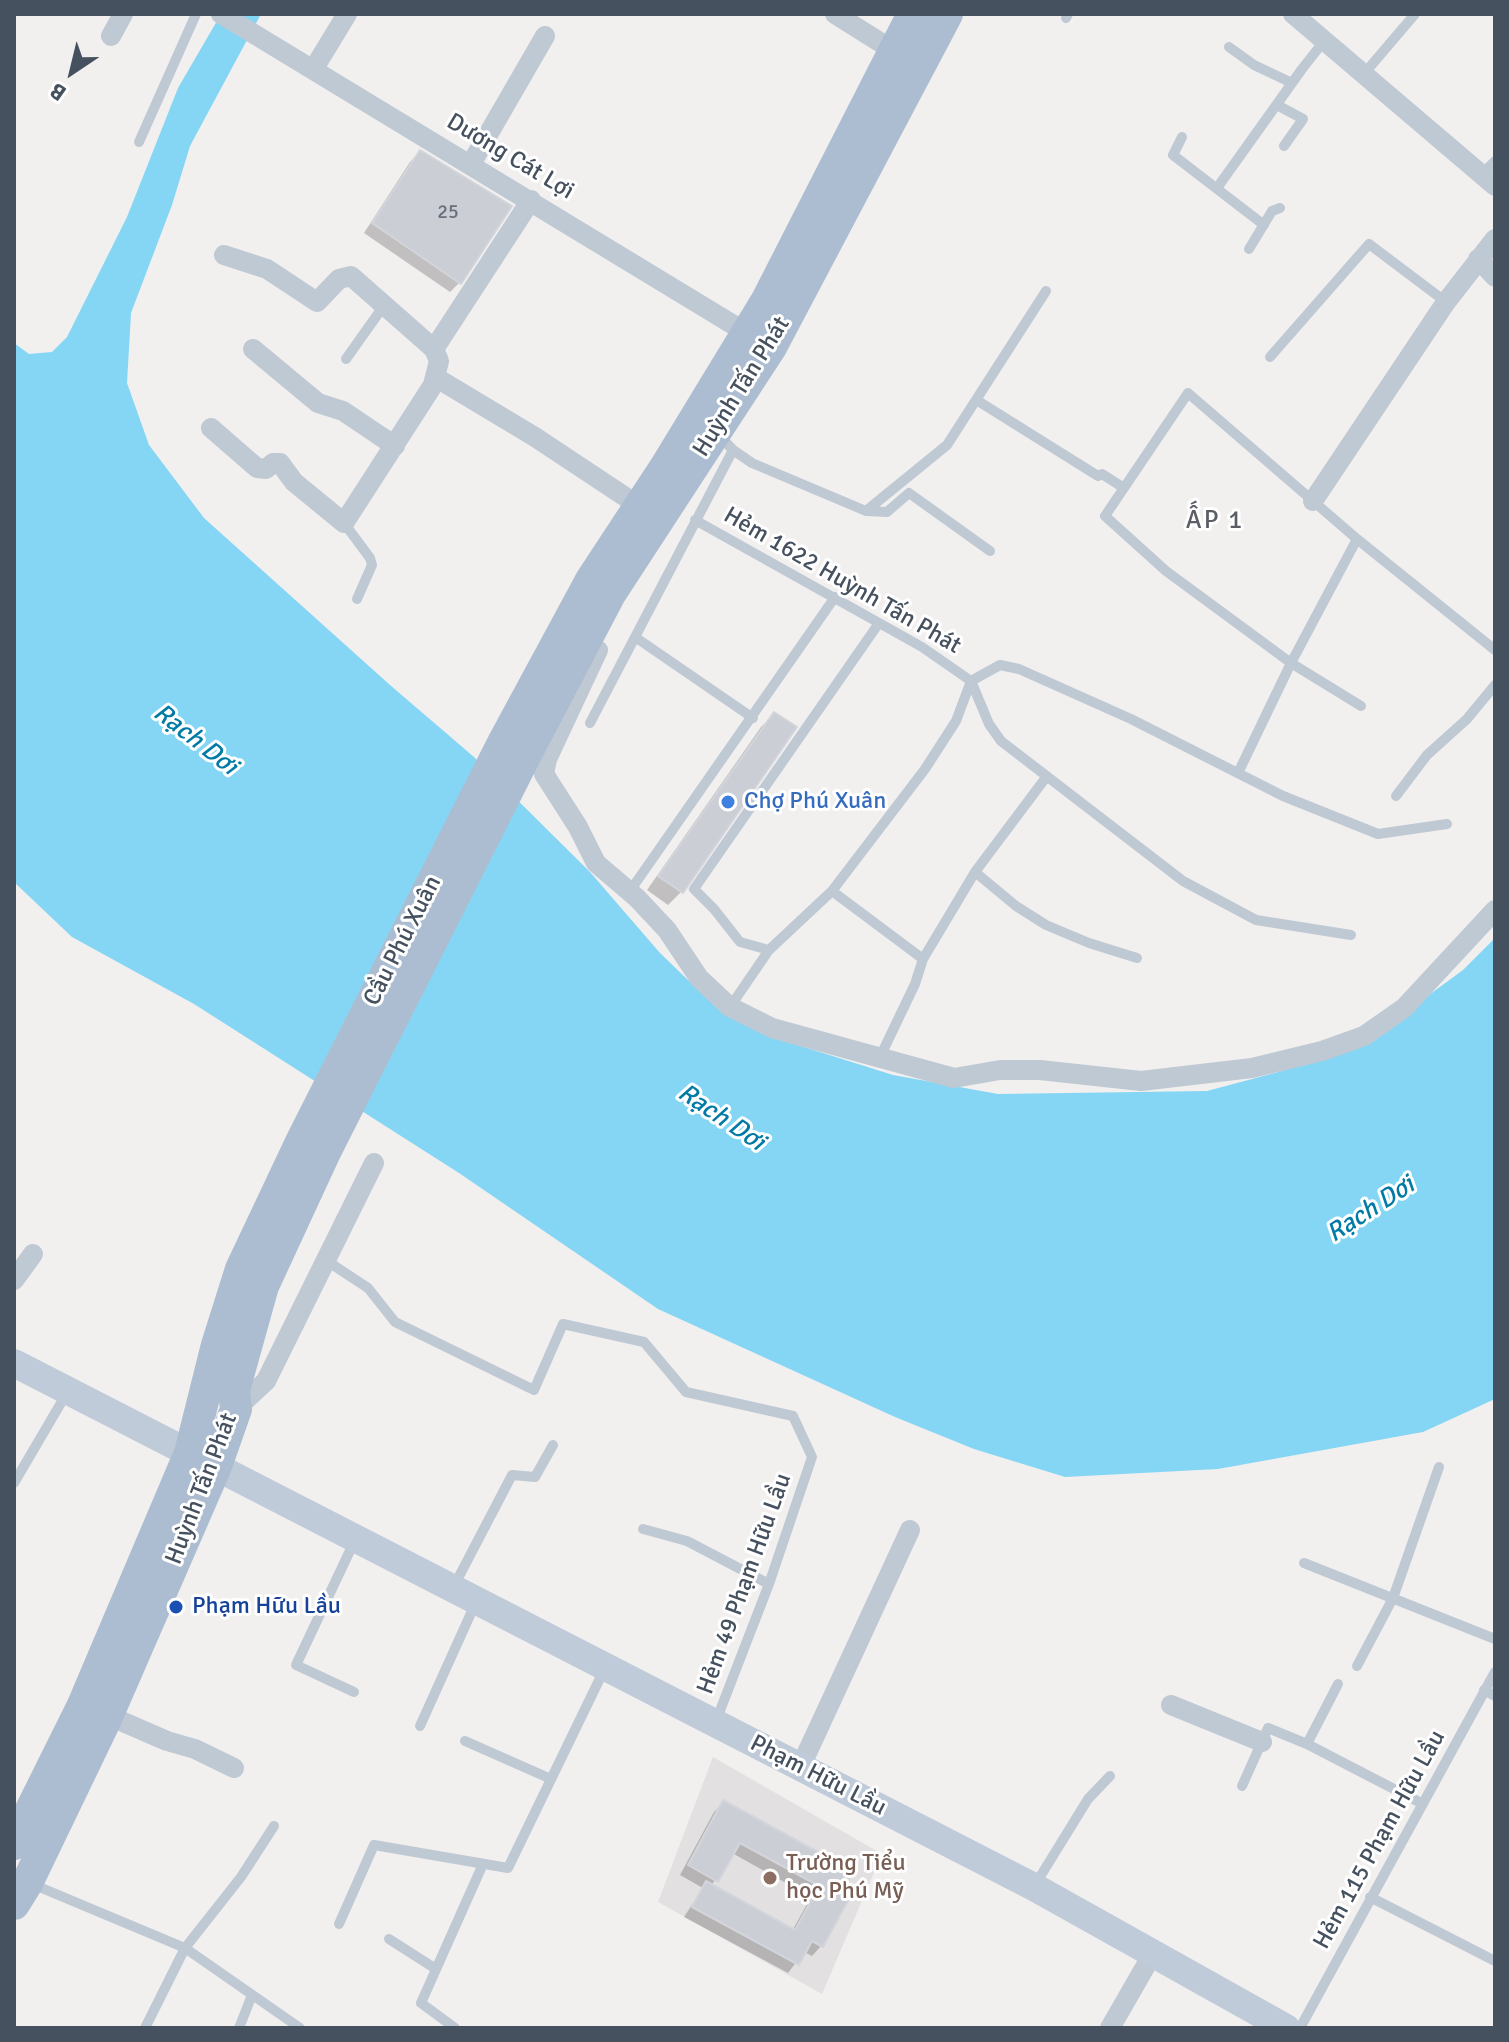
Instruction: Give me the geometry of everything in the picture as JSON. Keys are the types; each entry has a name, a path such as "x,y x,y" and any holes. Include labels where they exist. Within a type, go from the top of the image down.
{"main road":[{"name":"Huỳnh Tấn Phát","path":"647,514 725,440 759,340 767,300 913,14"},
{"name":"Huỳnh Tấn Phát","path":"515,747 610,594 647,514 759,340 947,14"},
{"name":"Cầu Phú Xuân","path":"313,1147 515,747"},
{"name":"Huỳnh Tấn Phát","path":"16,1835 203,1459 236,1409 234,1390 263,1286 313,1147"},
{"name":"Huỳnh Tấn Phát","path":"21,1893 107,1715 203,1459 217,1345 241,1269 313,1147"},
{"name":"Phạm Hữu Lầu","path":"14,1363 1034,1887 1286,2028"}],"street":[{"path":"111,36 123,14"},
{"name":"Dương Cát Lợi","path":"221,14 759,340"},
{"path":"313,70 347,14"},
{"path":"835,14 894,51"},
{"path":"1293,14 1363,75 1490,174"},
{"path":"471,164 545,36"},
{"path":"434,349 531,200"},
{"path":"1313,501 1446,302 1495,239"},
{"path":"211,428 257,468 266,469 280,463 294,482 344,523 433,385 439,361 434,349 351,276 339,279 317,302 267,269 224,255"},
{"path":"1478,259 1495,277"},
{"path":"253,349 318,403 343,411 395,446"},
{"path":"435,377 535,437 663,528 664,532 597,652 544,767 544,774 578,827 596,863 630,891 667,930 699,978 730,1007 772,1028 954,1078 1000,1070 1040,1070 1141,1081 1252,1068 1308,1055 1364,1036 1404,1008 1495,910"},
{"path":"236,1409 266,1381 374,1163"},
{"path":"14,1280 33,1254"},
{"path":"800,1768 910,1530"},
{"path":"1171,1705 1262,1742"},
{"path":"107,1715 167,1741 195,1749 234,1768"},
{"path":"1110,2028 1152,1955"}],"lane":[{"path":"139,142 196,14"},
{"path":"1363,75 1415,14"},
{"path":"1217,188 1324,41"},
{"path":"1229,47 1254,65 1292,83"},
{"path":"1277,105 1303,119 1284,146"},
{"path":"1182,137 1173,155 1264,225"},
{"path":"1249,249 1272,211 1280,208"},
{"path":"1270,357 1369,244 1446,302"},
{"path":"866,511 947,445 1046,291"},
{"path":"346,359 385,304"},
{"path":"1361,706 1291,663 1166,571 1105,516 1188,393 1357,539 1495,650"},
{"path":"978,401 1098,476 1102,474 1124,488"},
{"path":"725,440 752,463 866,511 887,512 909,493 990,551"},
{"name":"Huỳnh Tấn Phát","path":"590,723 695,520 725,440"},
{"name":"Hẻm 1622 Huỳnh Tấn Phát","path":"695,520 922,647 971,681 989,724 1001,741 1183,881 1256,920 1351,935"},
{"path":"344,523 372,565 357,599"},
{"path":"1238,773 1291,663 1357,539"},
{"path":"630,891 835,597"},
{"path":"769,950 740,942 694,889 879,623"},
{"path":"635,637 753,718"},
{"path":"730,1007 769,950 832,891 941,745 964,705 971,681 1000,665 1019,669 1131,719 1283,796 1378,834 1447,824"},
{"path":"1396,796 1427,755 1467,719 1495,685"},
{"path":"880,1057 915,984 923,959 975,872 1047,776"},
{"path":"975,872 1016,906 1046,925 1137,958"},
{"path":"832,891 923,959"},
{"name":"Hẻm 49 Phạm Hữu Lầu","path":"327,1261 368,1288 395,1322 534,1390 563,1324 644,1342 686,1392 793,1416 812,1457 769,1584 715,1723"},
{"path":"14,1483 68,1390"},
{"path":"420,1726 465,1594 512,1475 535,1477 553,1445"},
{"path":"1357,1666 1393,1598 1439,1467"},
{"path":"643,1529 687,1541 769,1584"},
{"path":"354,1692 296,1665 356,1539"},
{"path":"1304,1563 1495,1639"},
{"path":"339,1924 374,1845 508,1868 605,1668"},
{"name":"Hẻm 115 Phạm Hữu Lầu","path":"1300,2028 1495,1672"},
{"path":"1307,1744 1338,1684"},
{"path":"1484,1690 1495,1696"},
{"path":"1242,1786 1268,1728 1307,1744 1423,1804"},
{"path":"465,1741 551,1779"},
{"path":"1034,1887 1088,1799 1110,1776"},
{"path":"145,2028 185,1948 241,1877 274,1826"},
{"path":"455,2028 421,2003 483,1864"},
{"path":"21,1893 185,1948 300,2028"},
{"path":"1370,1897 1495,1961"},
{"path":"389,1939 436,1969"},
{"path":"239,2028 252,1995"}],"shaded area":[{"name":"Trường Tiểu học Phú Mỹ","path":"713,1757 882,1854 822,1994 658,1902"}],"water":[{"name":"Rạch Dơi","path":"221,14 261,14 190,146 172,205 131,313 127,383 149,445 204,518 474,757 590,872 660,953 717,1008 788,1042 893,1075 998,1094 1207,1091 1282,1071 1373,1036 1463,970 1495,938 1495,1399 1423,1432 1218,1469 1065,1477 974,1449 895,1417 658,1309 459,1173 194,1004 72,937 14,882 14,343 29,354 52,352 67,337 127,217 178,88"}],"building":[{"path":"420,150 512,206 461,284 372,223"},
{"name":"Chợ Phú Xuân","path":"774,712 797,727 683,893 658,876"},
{"path":"723,1800 853,1871 844,1889 852,1893 823,1947 812,1941 799,1965 692,1907 706,1881 795,1930 819,1886 740,1843 718,1882 688,1865"}],"place":[{"name":"Chợ Phú Xuân","path":"728,802"},
{"name":"Phạm Hữu Lầu","path":"176,1607"},
{"name":"Trường Tiểu học Phú Mỹ","path":"770,1878"}],"district":[{"name":"ẤP 1","path":"1215,521"}]}
